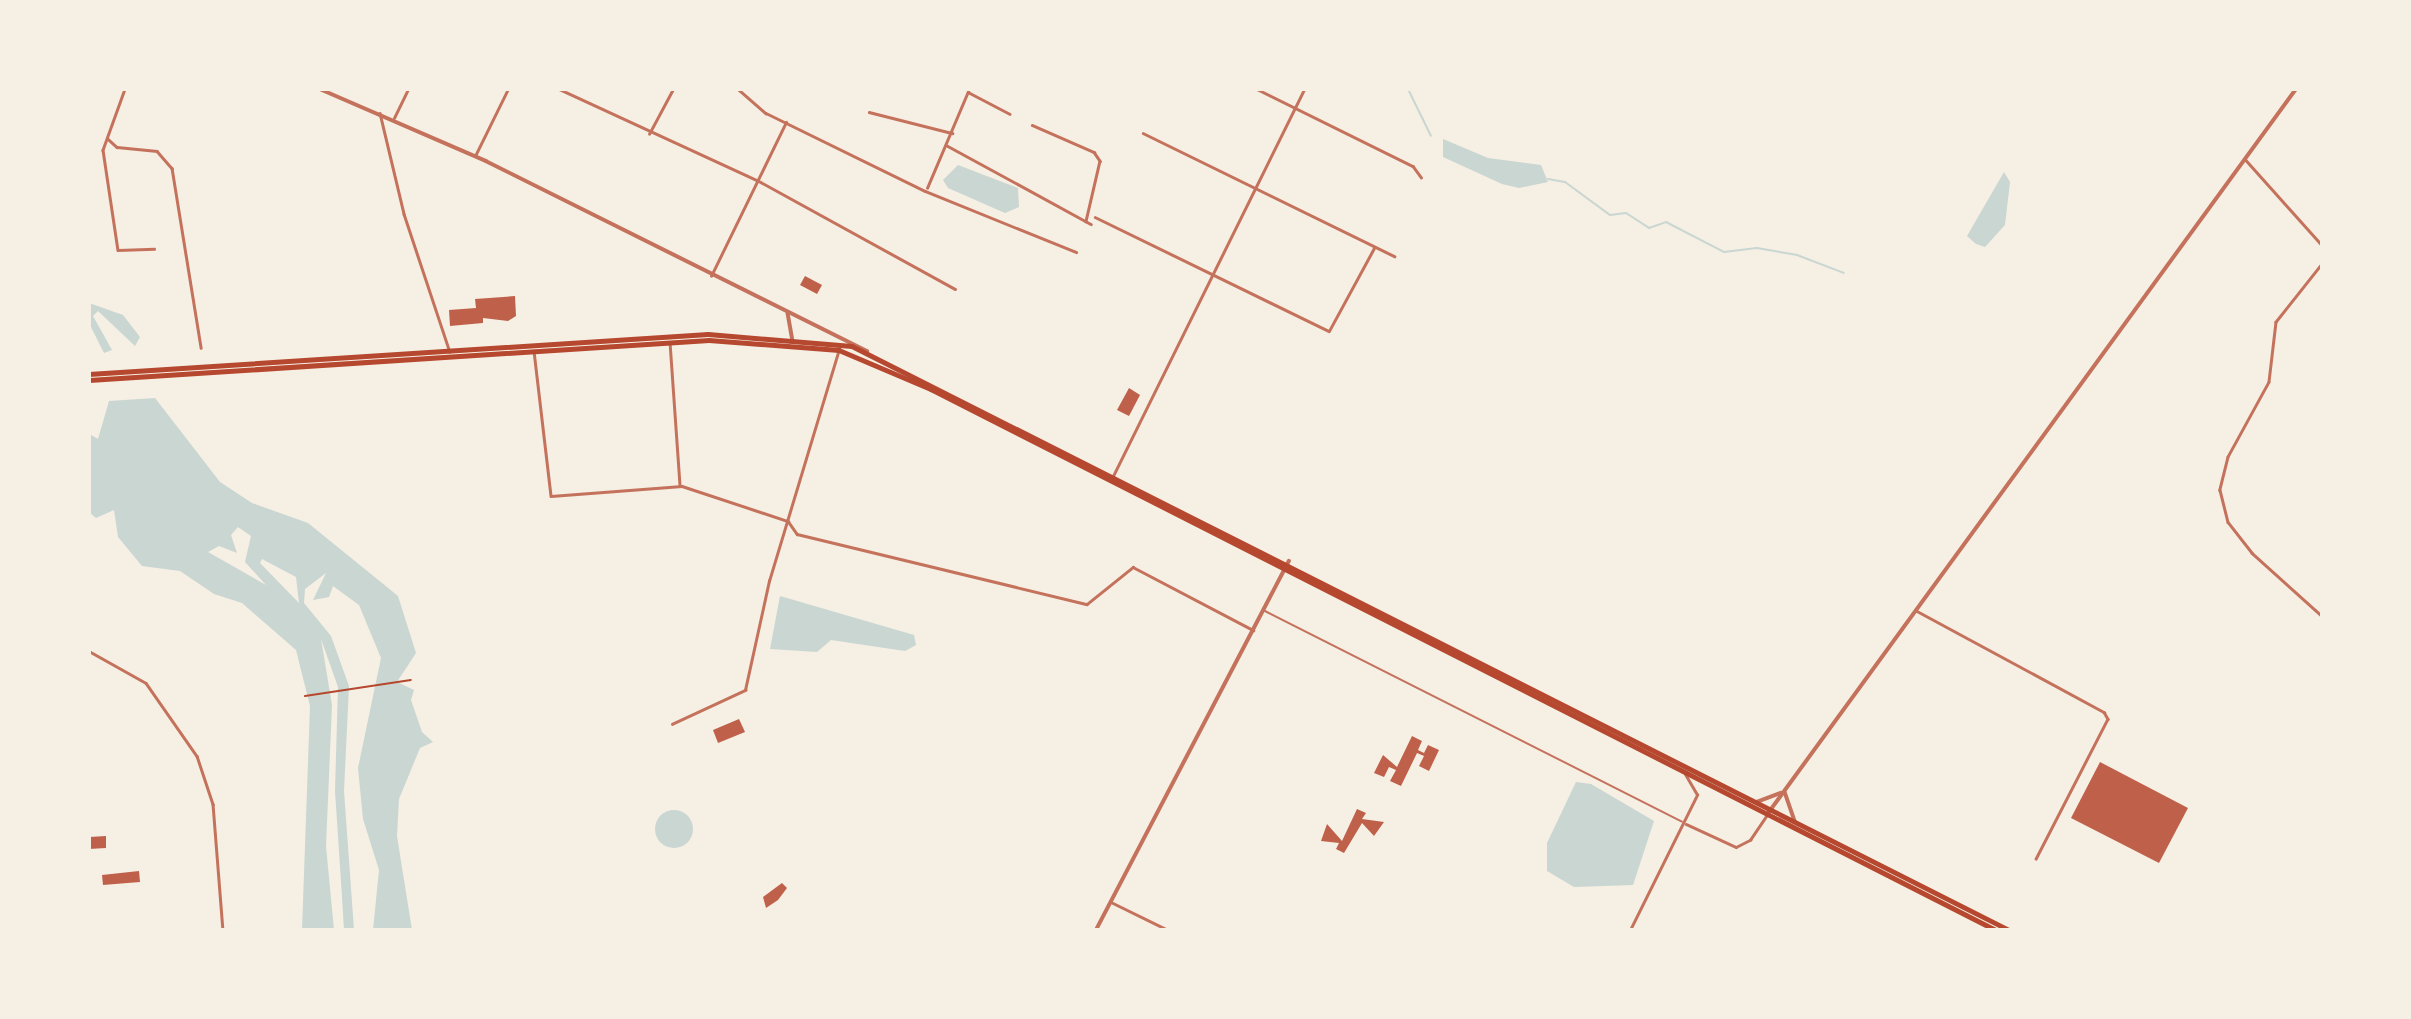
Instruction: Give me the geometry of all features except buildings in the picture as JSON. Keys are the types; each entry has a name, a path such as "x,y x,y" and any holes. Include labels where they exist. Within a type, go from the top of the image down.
{"highway":[{"path":"89,380 102,376 708,334 843,343 867,351 1113,476 1289,561 1757,802 1769,812 1796,822 2008,930"},
{"path":"89,374 102,376 670,342 793,340 853,354 1769,812 1996,930"}],"street":[{"path":"125,89 103,150 118,250 154,249"},
{"path":"320,89 394,118 475,156 711,276 867,351"},
{"path":"394,118 408,89"},
{"path":"475,156 508,89"},
{"path":"559,89 649,134 757,180 955,289"},
{"path":"649,134 673,89"},
{"path":"737,89 786,122 927,188 1076,252"},
{"path":"1257,89 1413,166 1421,177"},
{"path":"1113,476 1304,89"},
{"path":"1686,824 1736,847 1751,840 2296,89"},
{"path":"927,188 968,91 1010,114"},
{"path":"869,112 952,133"},
{"path":"380,113 407,225 450,352"},
{"path":"711,276 786,122"},
{"path":"1032,125 1094,152 1100,161 1086,221"},
{"path":"1143,133 1394,256"},
{"path":"108,139 117,147 157,151 173,168 201,348"},
{"path":"946,145 1091,224"},
{"path":"2245,159 2322,246"},
{"path":"1095,217 1214,272 1331,331 1374,248"},
{"path":"2322,264 2276,322 2269,382 2231,449 2220,490 2228,522 2252,553 2322,616"},
{"path":"788,313 793,340"},
{"path":"670,342 680,486"},
{"path":"673,724 745,690 788,521 843,343"},
{"path":"534,351 548,494 680,486 788,521 797,534 1087,604 1133,567 1254,630"},
{"path":"1096,930 1289,561"},
{"path":"1917,611 2104,712 2108,719 2036,859"},
{"path":"89,651 146,682 197,756 213,804 223,930"},
{"path":"1630,930 1686,824 1697,794 1681,770"},
{"path":"1757,802 1785,790"},
{"path":"1785,790 1796,822"},
{"path":"1111,902 1168,930"}],"lane":[{"path":"1264,611 1686,824"}],"path":[{"path":"305,696 411,680"}],"shaded area":[{"path":"1443,139 1488,158 1541,165 1548,182 1519,188 1502,184 1443,157"},
{"path":"958,165 1018,188 1019,207 1005,213 948,188 943,180"},
{"path":"2004,172 2010,182 2005,225 1985,247 1976,244 1967,236"},
{"path":"89,303 123,315 140,337 135,346 98,311 93,316 112,350 104,353 89,323"},
{"path":"155,398 220,482 252,503 308,523 398,596 416,653 397,682 414,690 411,700 422,732 433,742 420,748 399,799 397,836 412,930 373,930 379,870 363,819 358,768 381,658 359,605 333,586 329,597 313,600 326,573 305,589 304,603 331,636 349,686 344,791 354,930 344,930 335,791 338,687 321,639 332,705 326,846 334,930 302,930 310,706 296,650 242,603 214,594 180,571 142,566 118,537 114,510 96,518 89,512 89,411 91,435 98,439 109,401","holes":["238,527 251,536 245,562 266,585 208,552 219,546 237,553 231,535","262,559 296,577 299,603 260,563"]},
{"path":"780,596 914,635 916,645 905,651 831,640 817,652 770,649"},
{"path":"1576,782 1591,784 1654,821 1633,885 1574,887 1547,871 1547,843"},
{"path":"674,810 688,815 693,829 688,843 674,848 660,843 655,829 660,815"}],"waterway":[{"path":"1408,89 1431,136"},
{"path":"1548,179 1565,182 1610,215 1626,213 1649,228 1666,222 1724,252 1757,248 1797,255 1844,273"}]}
